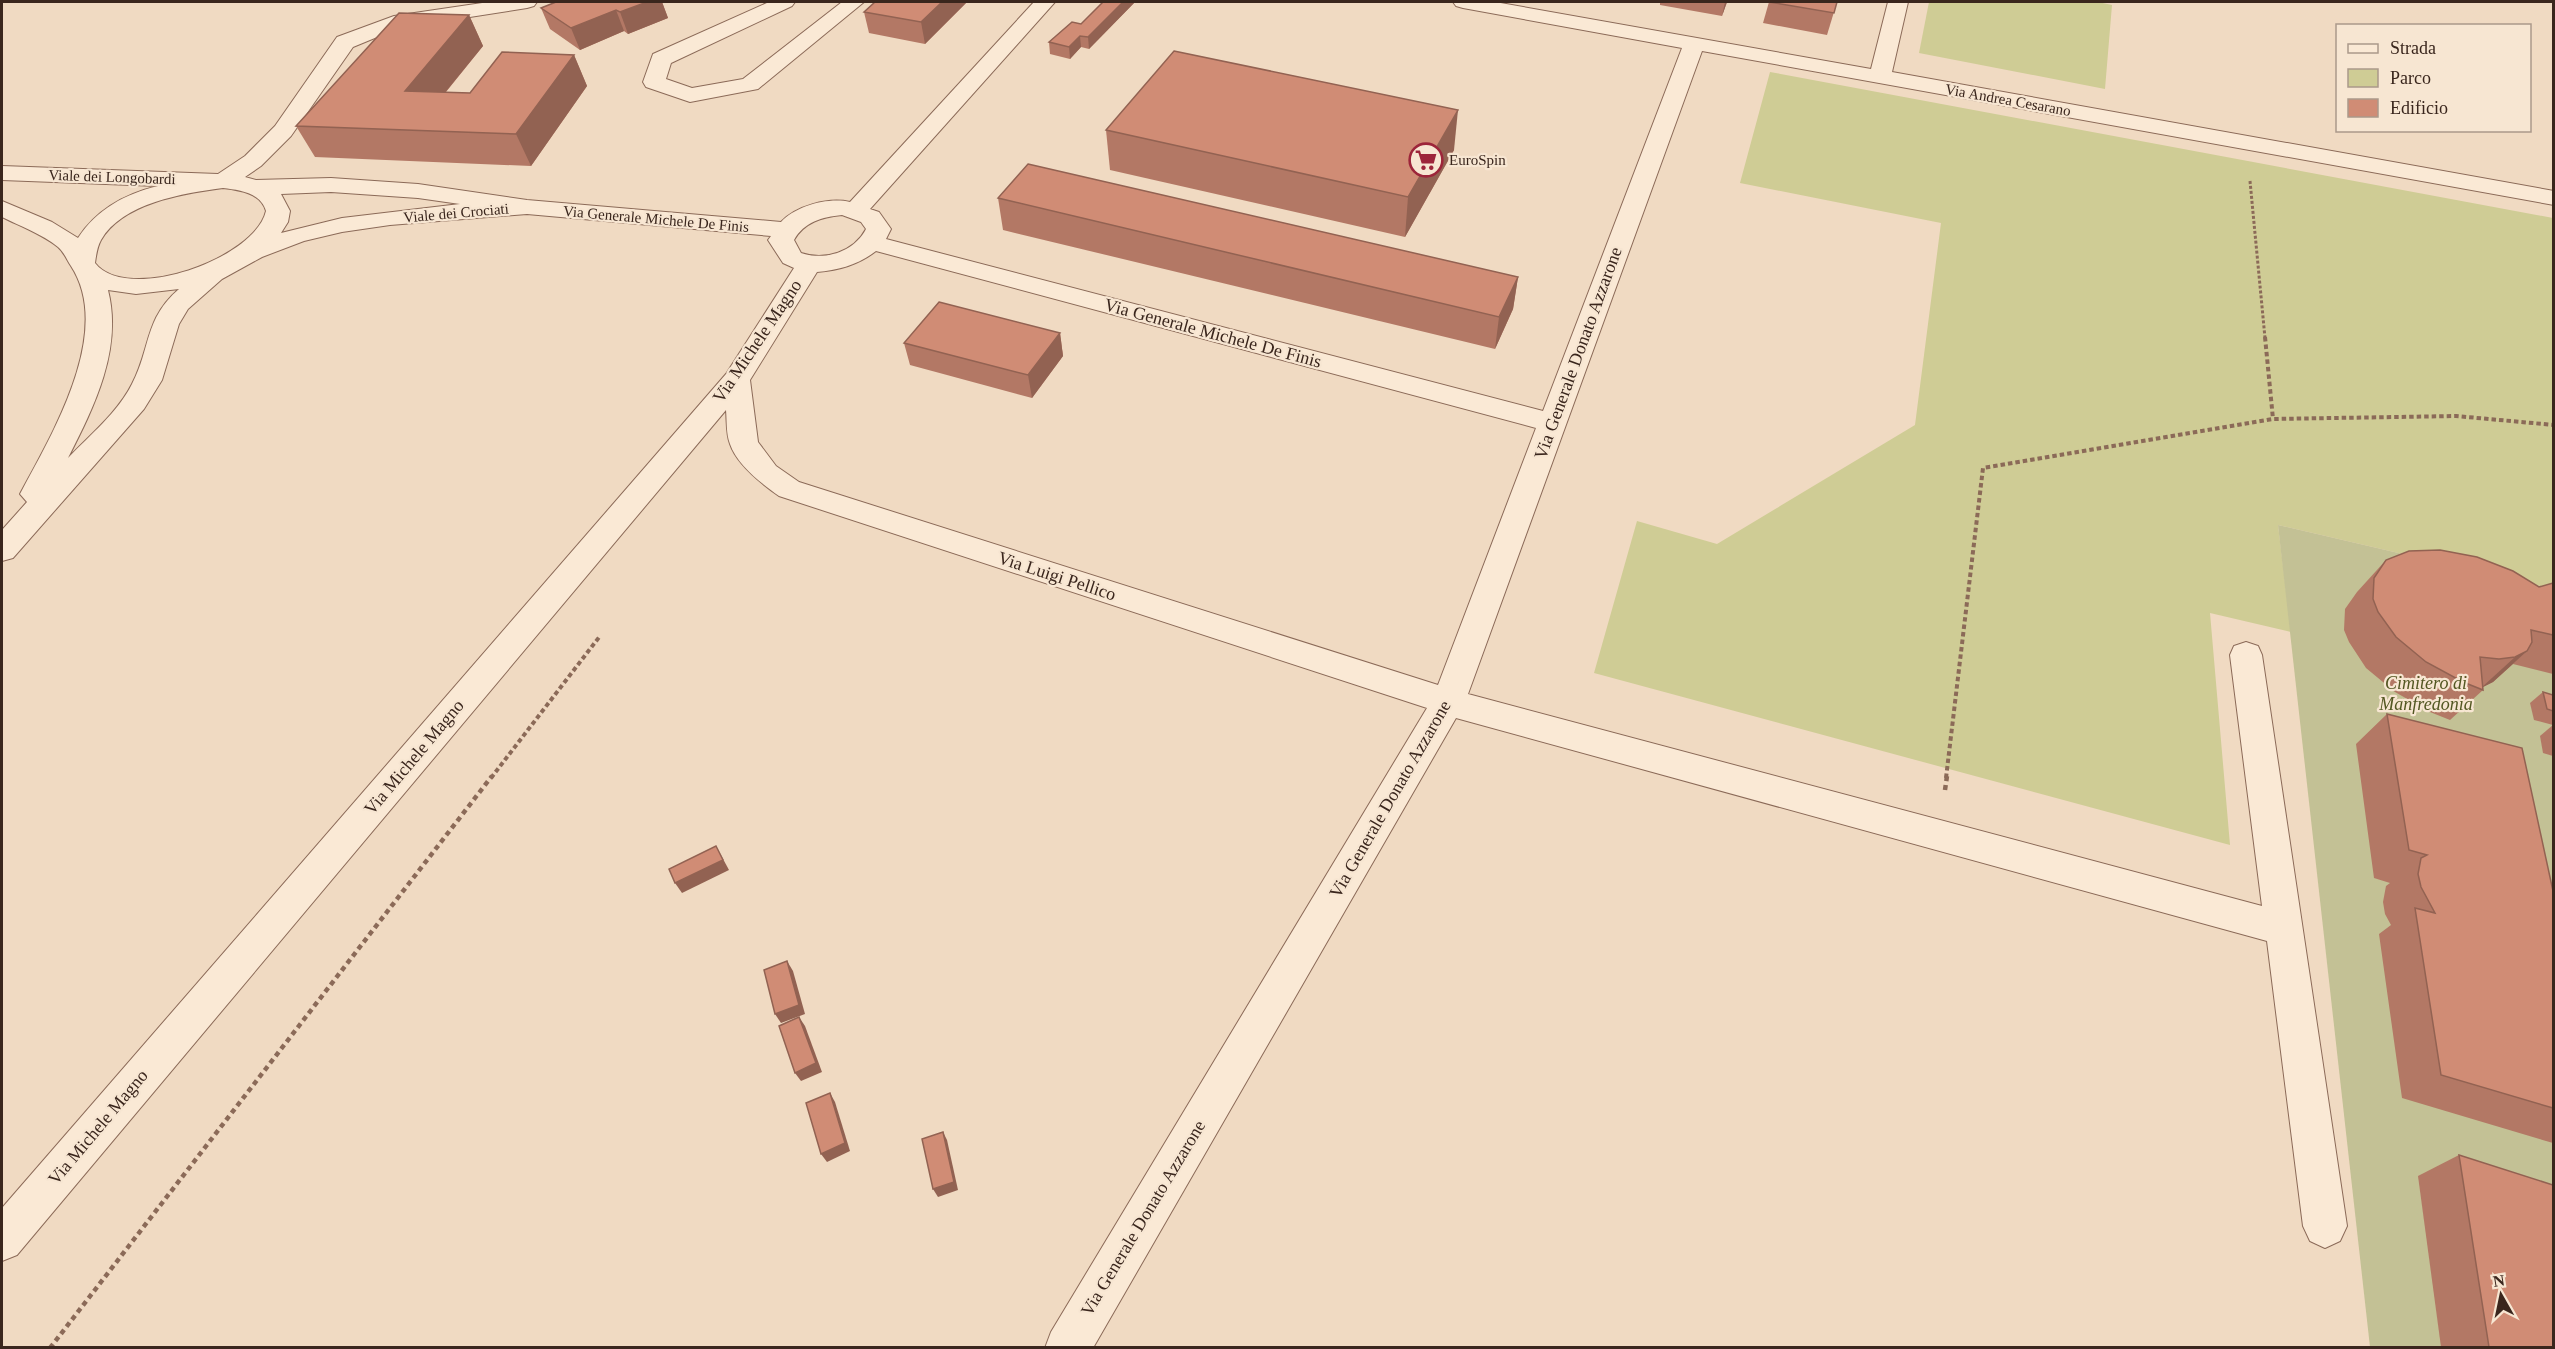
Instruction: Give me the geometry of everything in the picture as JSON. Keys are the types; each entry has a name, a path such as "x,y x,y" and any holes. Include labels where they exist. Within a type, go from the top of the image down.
{"street":[{"path":"223,181 253,161 283,131 345,42 394,22 527,2"},
{"path":"785,2 661,59 654,82 690,95 750,84 854,2"},
{"path":"856,210 1045,2"},
{"name":"Via Andrea Cesarano","path":"1463,2 1616,19 1694,43 2553,198"},
{"path":"1880,77 1898,2"},
{"name":"Via Generale Donato Azzarone","path":"1066,1347 1448,702 1694,43"},
{"name":"Viale dei Longobardi","path":"2,174 223,181"},
{"name":"Viale dei Crociati","path":"2,550 46,476 73,421 94,365 98,327 97,300 86,269 82,248 92,232 111,215 165,190 194,183 223,181 257,187 331,185 418,191 527,207"},
{"name":"Viale dei Crociati","path":"2,550 116,427 144,387 159,337 177,305 196,286 260,242 268,234 276,220 277,206 271,195 257,187"},
{"name":"Viale dei Crociati","path":"86,269 110,284 136,286 167,283 189,278 229,263 276,242 330,228 395,218 527,207"},
{"name":"Via Generale Michele De Finis","path":"527,207 785,230"},
{"path":"2,208 43,227 69,243 86,269"},
{"path":"830,208 856,210 874,220 878,228 877,237 873,243 860,254 831,264 810,263 789,256 783,248 781,240 785,230 798,219 830,208"},
{"name":"Via Generale Michele De Finis","path":"873,243 1552,423"},
{"name":"Via Michele Magno","path":"2,1239 736,380 810,263"},
{"name":"Via Luigi Pellico","path":"736,380 744,444 766,473 789,489 1448,702 2284,929"},
{"path":"2246,655 2325,1226"}],"path":[{"path":"2250,180 2272,419"},
{"path":"1940,836 1983,468 2272,419 2456,416 2553,425"},
{"path":"50,1347 600,636"}],"green space":[{"path":"1929,2 2098,2 2112,5 2105,89 1919,53"},
{"path":"1770,72 2553,218 2553,589 2278,525 2291,632 2210,613 2230,845 1594,673 1637,521 1717,544 1915,425 1941,223 1740,183"},
{"name":"Cimitero di Manfredonia","path":"2278,525 2553,589 2553,1347 2370,1347"}],"building":[{"path":"556,2 647,2 620,12 616,10 571,28 541,8"},
{"path":"875,2 942,2 921,22 864,12"},
{"path":"1103,2 1123,2 1088,37 1080,36 1069,47 1049,42 1072,22 1081,24"},
{"path":"1769,2 1837,2 1834,13"},
{"path":"399,13 469,15 405,91 470,93 502,52 574,55 516,134 296,126"},
{"path":"1174,51 1458,110 1408,197 1106,130"},
{"path":"1028,164 1518,277 1499,317 998,198"},
{"path":"939,302 1060,333 1028,375 904,343"},
{"path":"2440,550 2477,557 2513,571 2539,587 2553,583 2553,635 2531,630 2532,642 2527,651 2515,657 2499,659 2480,657 2483,690 2426,662 2396,637 2378,612 2373,599 2374,578 2386,560 2409,551"},
{"path":"2543,692 2553,695 2553,711 2547,709"},
{"path":"2387,714 2522,748 2553,891 2553,1108 2441,1075 2415,908 2435,913 2421,887 2418,874 2421,858 2427,855 2409,850"},
{"path":"716,846 723,860 675,883 669,869"},
{"path":"787,961 799,1005 775,1014 764,970"},
{"path":"799,1017 816,1063 795,1073 779,1026"},
{"path":"830,1093 845,1143 821,1154 806,1103"},
{"path":"943,1132 954,1182 933,1189 922,1139"},
{"path":"2459,1155 2553,1185 2553,1347 2489,1347"}],"place":[{"name":"EuroSpin","path":"1426,160"}]}
